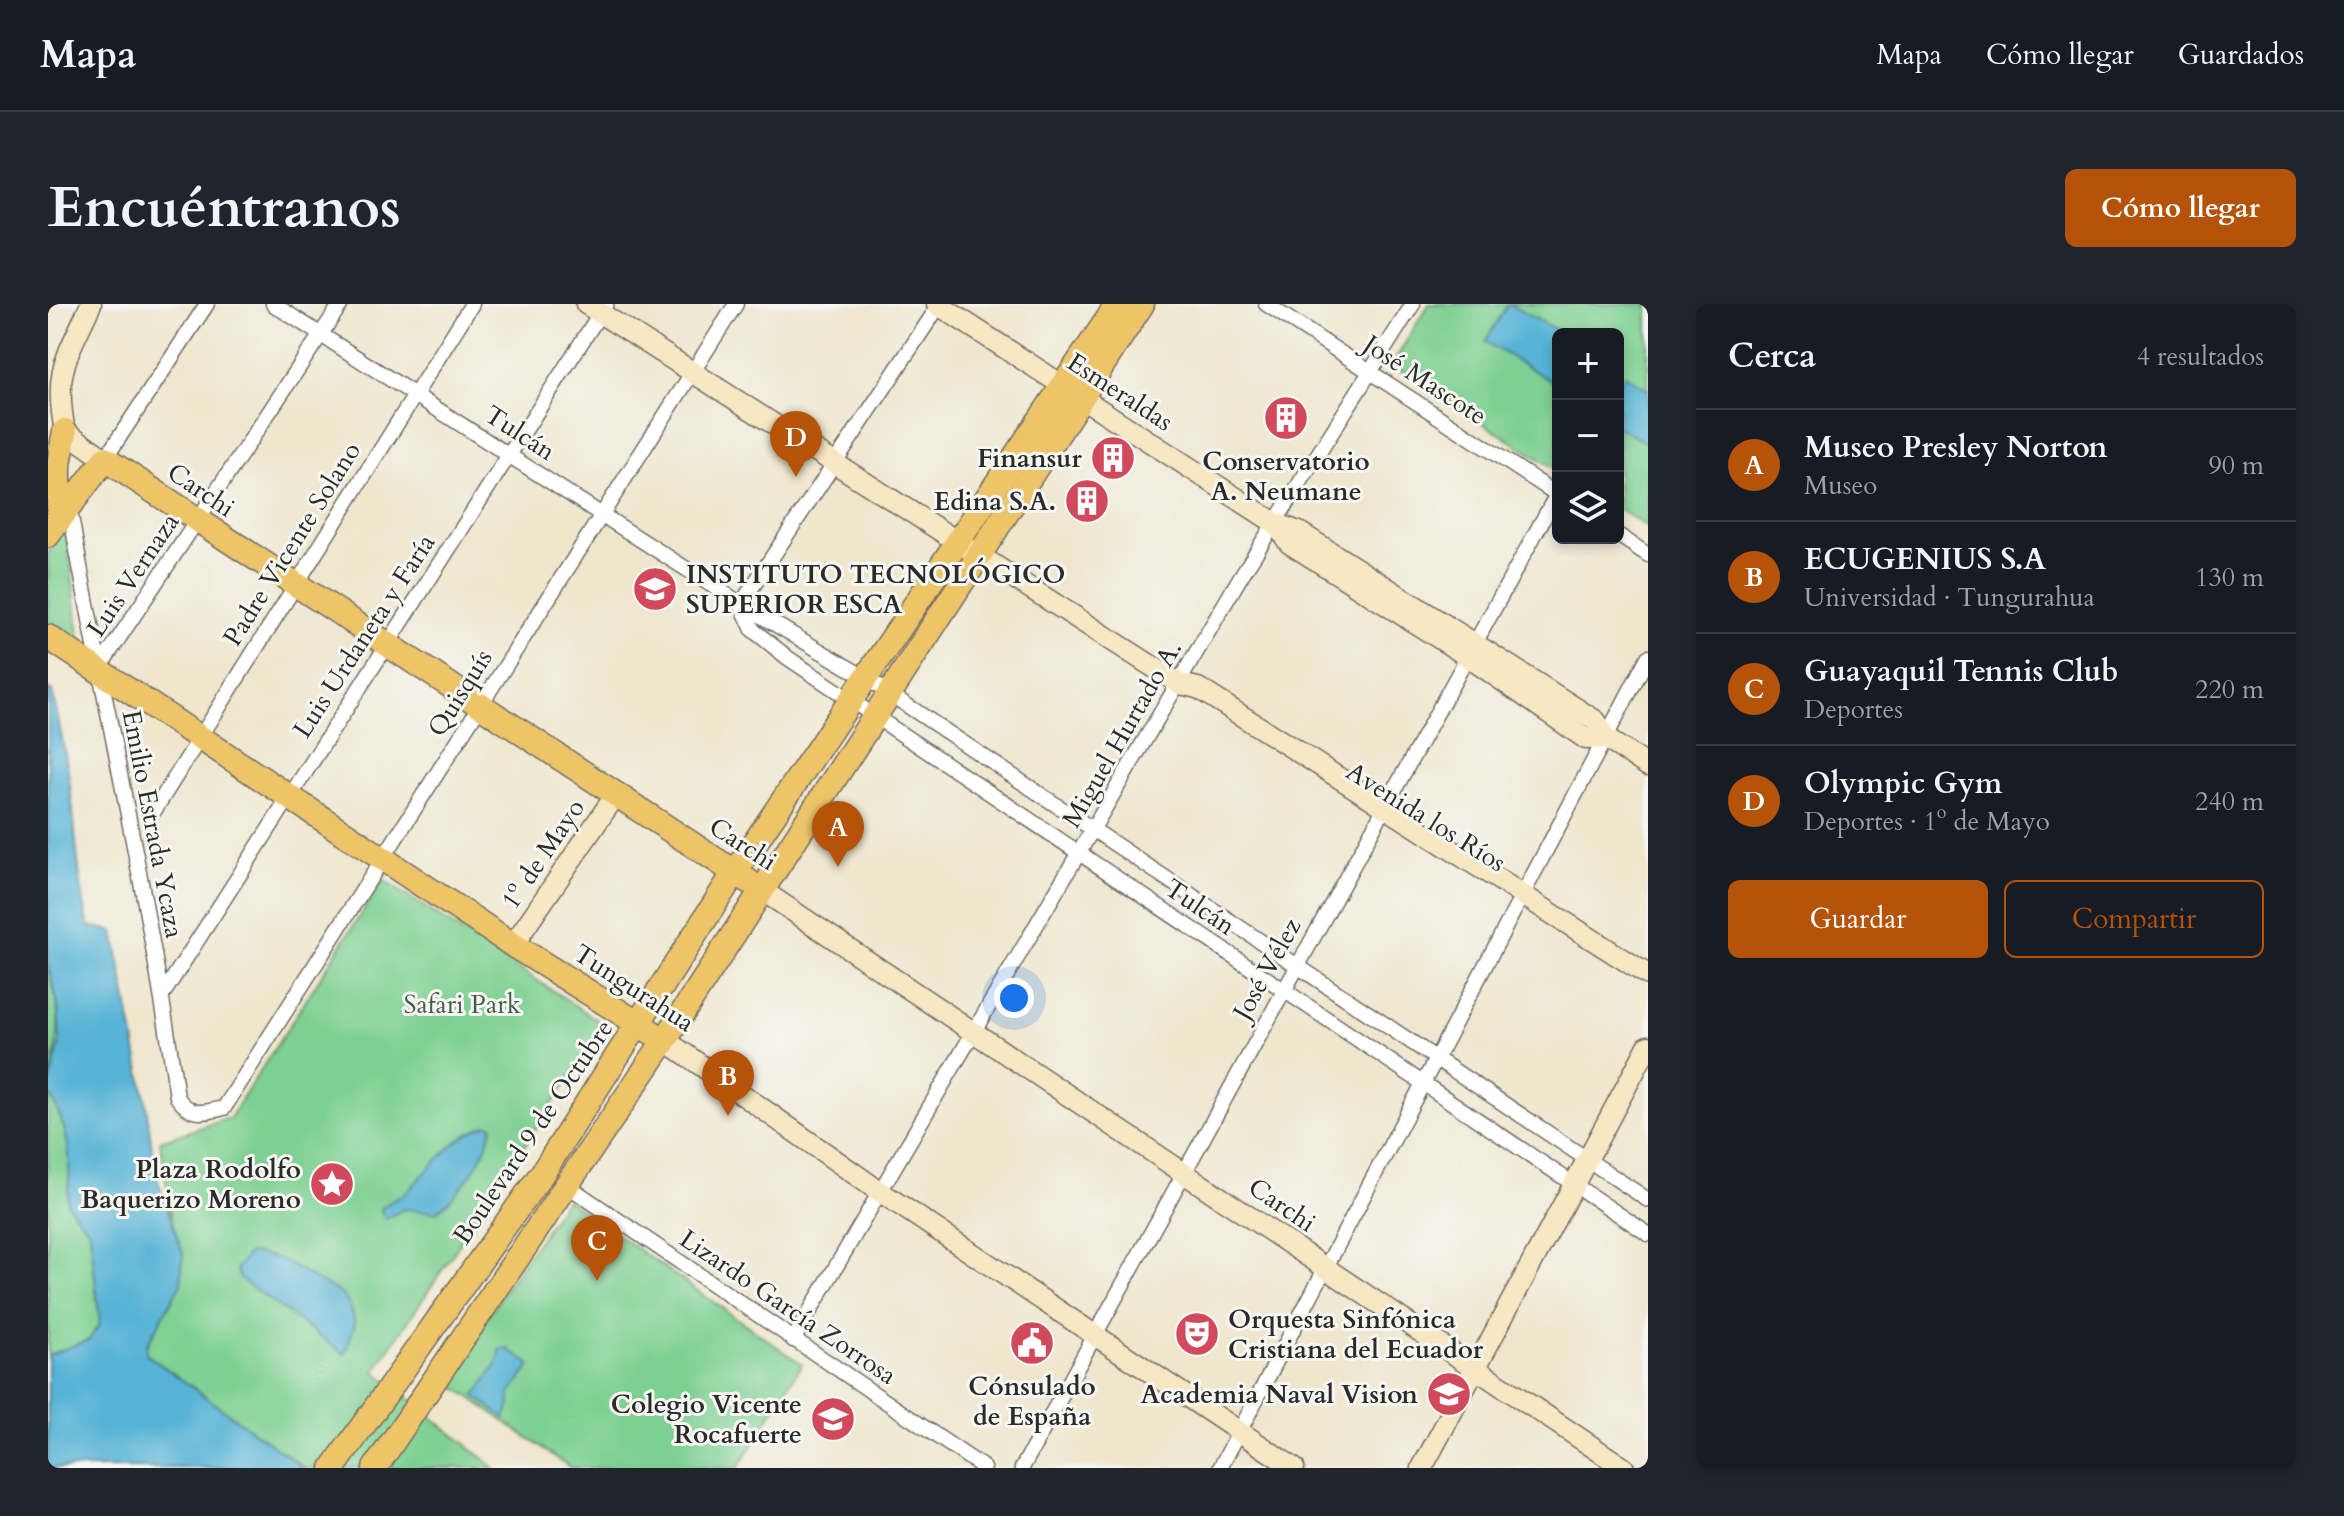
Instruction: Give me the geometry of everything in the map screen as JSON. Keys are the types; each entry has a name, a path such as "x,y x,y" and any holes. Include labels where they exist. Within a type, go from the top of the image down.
{"main road":[{"path":"58,519 59,464 65,431 58,384 91,304"},
{"name":"Esmeraldas","path":"938,304 1275,523 1299,532 1471,649 1596,721 1605,738 1648,766"},
{"name":"Boulevard 9 de Octubre","path":"375,1468 665,1040 978,555 1118,304"},
{"name":"Boulevard 9 de Octubre","path":"334,1468 543,1172 735,872 958,541 1142,304"},
{"name":"Avenida los Ríos","path":"598,307 692,372 1180,684 1198,688 1381,812 1520,901 1648,990"},
{"path":"48,350 75,338"},
{"name":"Carchi","path":"65,431 196,522 617,793 1624,1468"},
{"path":"58,519 105,459"},
{"name":"Tungurahua","path":"48,637 513,945 665,1040 880,1192 1294,1468"},
{"name":"1º de Mayo","path":"513,945 617,793"},
{"name":"Avenida los Ríos","path":"1520,901 1648,975"},
{"path":"1422,1468 1471,1365 1648,1046"}],"street":[{"path":"105,459 207,304"},
{"name":"Tulcán","path":"273,304 741,604 866,678 1648,1200"},
{"name":"Luis Vernaza","path":"97,671 341,304"},
{"name":"Padre Vicente Solano","path":"154,811 472,304"},
{"name":"Quisquís","path":"224,1108 736,304"},
{"path":"741,604 836,464 938,304"},
{"name":"José Mascote","path":"1266,304 1552,491"},
{"name":"Miguel Hurtado A.","path":"793,1340 1275,523 1413,304"},
{"name":"Luis Urdaneta y Faría","path":"163,994 509,455 598,307"},
{"name":"José Vélez","path":"1022,1468 1552,506"},
{"name":"Emilio Estrada Ycaza","path":"58,519 97,671 163,994 177,1097 186,1111 195,1114 224,1108"},
{"path":"1624,539 1648,555"},
{"name":"Tulcán","path":"741,604 753,630 851,700 1648,1234"},
{"path":"1220,1468 1419,1083 1520,901 1648,657"},
{"name":"Lizardo García Zorrosa","path":"565,1184 984,1468"}],"green space":[{"path":"1429,304 1648,304 1648,528 1624,513 1624,328 1552,328 1552,467 1392,365"},
{"path":"66,521 80,646 48,622 48,553"},
{"name":"Plaza Rodolfo Baquerizo Moreno","path":"383,880 605,1025 375,1371 495,1468 305,1468 146,1354 146,1347 181,1284 183,1254 173,1228 160,1141 230,1118"},
{"path":"48,964 55,997 58,1038 48,1086"},
{"path":"48,1092 56,1106 68,1146 67,1203 90,1232 100,1323 89,1340 48,1355"},
{"path":"566,1199 802,1364 738,1468 571,1468 445,1380"}],"water":[{"path":"1508,304 1553,328 1552,381 1485,342"},
{"path":"1624,377 1648,389 1648,444 1624,430"},
{"path":"48,690 52,691 66,761 81,887 89,926 114,931 146,1103 155,1172 183,1254 181,1284 146,1346 146,1354 304,1468 48,1468 48,1355 89,1340 100,1323 90,1232 67,1203 68,1146 56,1106 48,1092 60,1042 58,1005 48,964"},
{"path":"488,1124 493,1126 478,1162 446,1204 436,1212 404,1209 386,1219 380,1210 383,1207 406,1192 453,1145"},
{"path":"249,1253 280,1260 344,1297 355,1324 345,1354 240,1279 236,1269"},
{"path":"501,1349 508,1349 531,1365 510,1394 511,1404 505,1418 475,1396 496,1366"}],"place":[{"name":"Conservatorio A. Neumane","path":"1286,418"},
{"name":"Finansur","path":"1113,458"},
{"name":"Olympic Gym","path":"796,477"},
{"name":"Edina S.A.","path":"1087,501"},
{"name":"INSTITUTO TECNOLÓGICO SUPERIOR ESCA","path":"655,589"},
{"name":"Museo Presley Norton","path":"838,867"},
{"name":"ECUGENIUS S.A","path":"728,1116"},
{"name":"Plaza Rodolfo Baquerizo Moreno","path":"332,1184"},
{"name":"Guayaquil Tennis Club","path":"597,1281"},
{"name":"Orquesta Sinfónica Cristiana del Ecuador","path":"1197,1334"},
{"name":"Cónsulado de España","path":"1032,1343"},
{"name":"Academia Naval Vision","path":"1449,1394"},
{"name":"Colegio Vicente Rocafuerte","path":"833,1419"}],"park label":[{"name":"Safari Park","path":"462,1004"}]}
